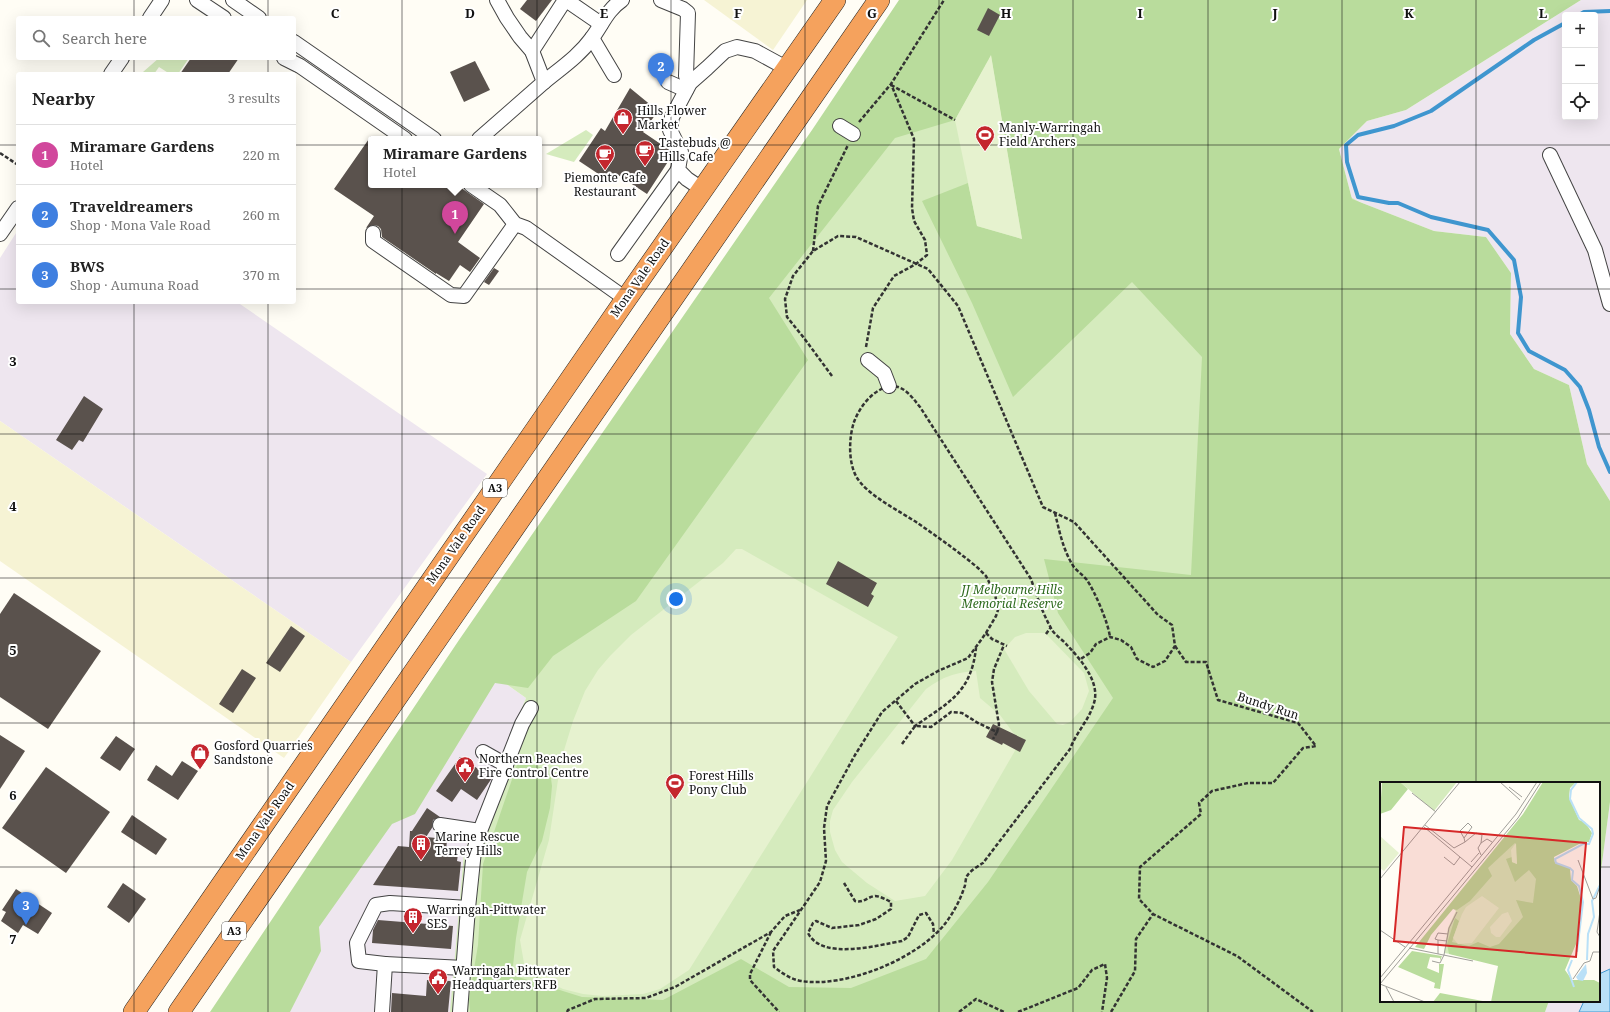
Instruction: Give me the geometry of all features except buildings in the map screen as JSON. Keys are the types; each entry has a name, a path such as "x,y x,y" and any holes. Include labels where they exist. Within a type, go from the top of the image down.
{"highway":[{"name":"Mona Vale Road","path":"134,1012 702,189 788,69 835,0"},
{"name":"A3","path":"179,1012 879,0"}],"street":[{"path":"151,16 162,0"},
{"path":"197,0 221,16"},
{"path":"233,0 256,16"},
{"path":"497,0 515,31 532,51 544,82"},
{"path":"532,51 566,0 601,24"},
{"path":"482,136 544,82 579,54 592,38 609,11 622,0"},
{"path":"661,0 683,9 688,13 686,76 688,86"},
{"path":"592,38 614,75"},
{"path":"296,43 430,136"},
{"path":"618,254 678,170 681,152 670,130 672,117 688,86 725,51 737,47 755,51 788,69"},
{"path":"112,72 121,60"},
{"path":"287,60 300,66 400,136"},
{"path":"668,82 688,86"},
{"path":"840,126 853,134"},
{"path":"1550,155 1595,250 1610,304"},
{"path":"678,170 687,179 702,189"},
{"path":"475,188 500,205 515,224 526,228 626,299"},
{"path":"0,234 16,211"},
{"path":"373,233 373,241 451,295 464,296 515,224"},
{"path":"865,356 884,373 889,386"},
{"path":"460,1012 474,851 480,831 522,724 531,708"},
{"path":"483,752 506,765"},
{"path":"440,825 480,831"},
{"path":"464,968 385,964 359,961 357,943 376,905 390,903 468,908"},
{"path":"382,1012 385,964"}],"path":[{"path":"813,251 818,206 853,134 860,121 891,84 944,0"},
{"path":"891,84 955,120"},
{"path":"865,356 873,308 894,276 916,264 927,255 926,240 914,221 912,208 914,138 891,84"},
{"path":"0,153 16,164"},
{"path":"832,376 787,317 785,299 793,276 813,251 838,236 856,237 928,269 958,306 1043,507 1074,522 1158,615 1172,625 1175,646 1165,661 1153,668 1137,659 1131,647 1121,640 1110,637 1096,644 1090,653 1079,660"},
{"path":"889,386 896,386 906,390 920,407 1031,579 1037,598 1053,632 1068,645 1092,678 1095,689 1094,706 1075,736 1070,749 983,863 967,876 965,888 951,915 934,935 915,951 877,969 842,979 801,981 787,976 774,967 773,951 820,882 826,861 824,828 827,806 855,755 882,712 914,684 938,671 968,658 986,634 998,610 995,594 986,576 967,559 925,528 867,490 861,484 853,470 851,462 852,428 856,416 866,401 876,392 889,386"},
{"path":"1055,513 1062,540 1072,565 1087,580 1103,612 1110,637"},
{"path":"1046,634 1051,627"},
{"path":"986,634 992,639 1006,645 994,669 992,682 999,725 993,739"},
{"name":"Bundy Run","path":"1153,914 1139,899 1140,867 1201,814 1198,803 1212,791 1248,783 1273,783 1303,748 1316,746 1298,723 1218,700 1206,662 1186,662 1175,646"},
{"path":"902,744 916,726 954,697 968,681 974,665 976,648"},
{"path":"896,701 916,726 931,727 951,712 962,713 996,732"},
{"path":"844,883 856,901 861,902 875,896 884,898 891,902 891,909 876,919 859,925 832,928 816,921 808,933 811,939 820,945 843,950 902,941 908,937 919,915 926,913 933,924 934,935"},
{"path":"779,1012 750,980 750,974 771,932 785,916 801,910"},
{"path":"1111,1012 1135,971 1136,939 1153,914 1237,956 1312,1012"},
{"path":"567,1012 568,1010 595,999 646,998 675,987 771,932"},
{"path":"1018,1012 1078,988 1092,970 1105,964 1107,978 1102,1012"},
{"path":"959,1012 976,999 1004,1012"}],"shaded area":[{"path":"704,0 807,0 773,50"},
{"path":"1581,0 1610,0 1610,501 1587,464 1569,385 1534,369 1510,334 1511,273 1486,237 1434,231 1352,199 1339,149 1367,121 1406,110"},
{"path":"16,233 16,304 240,304 487,474 351,662 0,421 0,258"},
{"path":"0,421 351,662 284,758 0,561"},
{"path":"464,654 526,698 464,853 451,1012 285,1012 227,996"},
{"path":"1610,802 1610,1012 1545,1012 1549,1002 1600,1002 1600,878"}],"green space":[{"path":"899,0 1581,0 1406,110 1367,121 1339,149 1352,199 1434,231 1486,237 1511,273 1510,334 1534,369 1569,385 1587,464 1610,501 1610,802 1600,878 1600,782 1380,782 1380,1002 1549,1002 1545,1012 470,1012 469,999 478,945 483,864 519,759 550,771 552,786 550,808 542,841 527,872 516,938 512,975 582,997 663,1000 741,959 789,987 851,988 926,959 988,882 1113,698 1058,613 1044,559 1191,575 1202,357 1132,282 1013,397 972,303 922,201 968,183 977,226 1022,239 991,56 955,120 895,138 769,298 808,360 636,601 553,656 528,688 495,683 415,814 392,824 319,927 321,951 290,1012 210,1012 459,640 812,130"},
{"name":"JJ Melbourne Hills Memorial Reserve","path":"927,0 1337,134 1337,189 1472,268 1381,782 1291,1012 450,1012 464,853 526,698 464,654"},
{"name":"Manly-Warringah Field Archers","path":"991,55 1022,239 977,226 955,120"},
{"path":"157,60 188,60 179,72 167,72 159,67 155,72 143,72"},
{"path":"586,130 593,135 574,162 546,154"},
{"name":"Forest Hills Pony Club","path":"736,549 742,549 898,637 689,970 660,989 643,994 603,996 583,994 563,989 525,969 520,940 549,840 561,760 573,721 585,691 598,670 610,656 631,635 723,563"},
{"path":"1026,633 1045,633 1084,673 1089,691 1082,709 1070,722 1063,725 1057,724 1029,691 1004,649 1015,637"},
{"path":"976,671 980,698 1000,715 1020,742 952,860 925,896 895,901 867,883 842,862 835,850 830,832 830,821 833,810 852,782 926,689 950,676"}],"water":[{"path":"1610,969 1610,1012 1579,1012 1584,1002 1600,1002 1600,974"}],"waterway":[{"path":"1584,12 1610,11"},
{"path":"1562,25 1534,40 1431,111 1394,126 1358,135 1346,145 1347,162 1358,197 1389,203 1398,203 1431,217 1488,230 1514,260 1521,297 1518,333 1529,351 1565,370 1580,387 1589,410 1599,447 1610,472"}],"place":[{"name":"Traveldreamers","path":"661,86"},
{"name":"Hills Flower Market","path":"623,135"},
{"name":"Manly-Warringah Field Archers","path":"985,152"},
{"name":"Tastebuds @ Hills Cafe","path":"645,167"},
{"name":"Piemonte Cafe Restaurant","path":"605,171"},
{"name":"Miramare Gardens","path":"455,234"},
{"name":"Gosford Quarries Sandstone","path":"200,770"},
{"name":"Northern Beaches Fire Control Centre","path":"465,783"},
{"name":"Forest Hills Pony Club","path":"675,800"},
{"name":"Marine Rescue Terrey Hills","path":"421,861"},
{"name":"BWS","path":"26,925"},
{"name":"Warringah-Pittwater SES","path":"413,934"},
{"name":"Warringah Pittwater Headquarters RFB","path":"438,995"}]}
